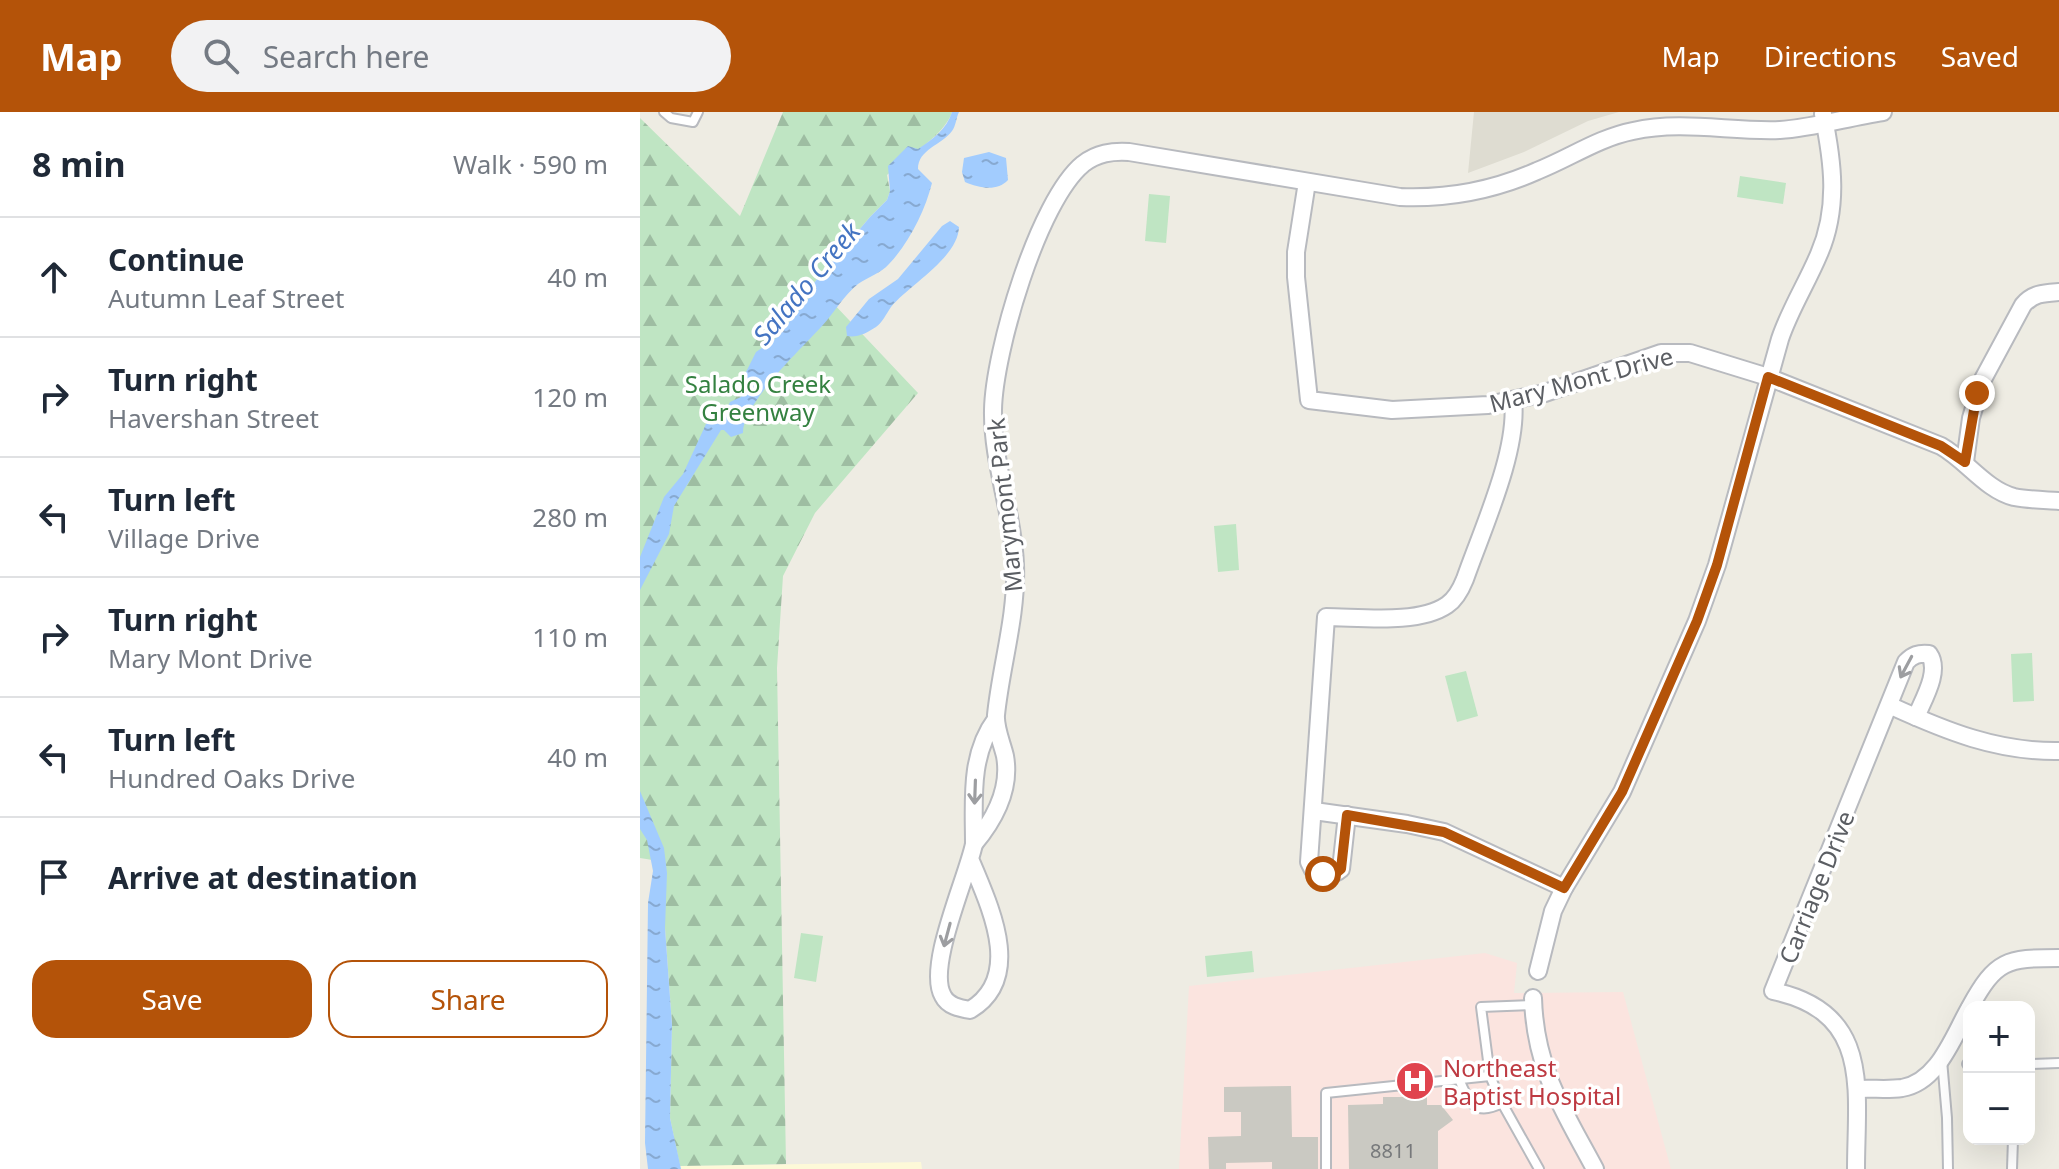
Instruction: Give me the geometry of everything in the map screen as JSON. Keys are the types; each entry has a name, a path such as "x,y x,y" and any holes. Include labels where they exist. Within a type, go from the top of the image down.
{"street":[{"name":"Marymont Park","path":"996,719 984,735 977,757 972,852 999,938 997,974 992,989 982,1003 970,1010 954,1007 943,997 939,967 972,852 989,827 1007,775 996,719 1015,593 1015,561 994,429 993,402 1015,300 1028,259 1045,219 1065,185 1085,163 1097,155 1129,152 1400,197 1463,195 1489,190 1539,171 1584,147 1631,131 1681,125 1780,130 1824,117 1883,112"},
{"path":"1538,971 1545,934 1564,888 1622,792 1697,621 1717,565 1788,315 1818,257 1830,221 1834,184 1824,117"},
{"name":"Mary Mont Drive","path":"1307,182 1296,252 1296,277 1309,400 1392,410 1488,405 1582,381 1661,353 1690,353 1768,377 1941,446 1965,462 1990,485 2012,496 2059,501"},
{"path":"1965,462 1977,393 2023,305 2041,293 2059,292"},
{"path":"1347,815 1341,869 1329,875 1313,870 1309,862 1326,617 1417,616 1438,610 1455,598 1465,579 1510,446 1513,400"},
{"name":"Carriage Drive","path":"1856,1169 1857,1075 1850,1048 1834,1022 1809,1002 1773,991 1891,706 1906,662 1913,655 1929,654 1934,661 1934,670 1916,717"},
{"path":"1891,706 1972,740 1997,747 2059,751"},
{"path":"1314,811 1444,832 1564,888"},
{"path":"1974,1001 1992,972 2000,966 2026,958 2059,958"},
{"path":"1534,1001 1539,1049 1549,1085 1595,1169"},
{"path":"1857,1089 1905,1087 1929,1074 1942,1059 1963,1021"}],"lane":[{"path":"664,112 671,118 693,122 698,112"},
{"path":"1534,1001 1481,1007 1490,1076 1539,1169"},
{"path":"1942,1059 1948,1169"},
{"path":"2035,1064 2059,1063"},
{"path":"1326,1169 1326,1093 1490,1076"},
{"path":"1459,1079 1476,1108 1488,1110 1502,1103"},
{"path":"2012,1169 2013,1145"}],"shaded area":[{"path":"1474,112 1619,112 1588,121 1524,152 1468,173"},
{"name":"Northeast Baptist Hospital","path":"1485,953 1517,963 1514,993 1623,992 1671,1169 1179,1169 1189,986"},
{"path":"921,1162 922,1169 681,1169 680,1166"}],"green space":[{"name":"Salado Creek Greenway","path":"783,112 952,112 934,137 887,175 890,191 887,200 814,283 918,393 815,513 783,576 777,668 786,1164 680,1166 670,1118 672,1025 665,928 665,862 640,858 640,118 740,216"},
{"path":"1740,176 1786,183 1783,204 1737,197"},
{"path":"1149,194 1170,196 1166,243 1145,241"},
{"path":"1236,524 1239,570 1218,572 1214,526"},
{"path":"2032,653 2034,701 2013,702 2011,654"},
{"path":"1466,671 1478,716 1457,722 1445,676"},
{"path":"801,933 823,936 816,982 794,978"},
{"path":"1252,951 1254,972 1207,977 1205,956"}],"water":[{"path":"952,112 959,112 953,129 919,162 918,169 932,183 910,237 886,267 853,288 762,392 745,421 743,433 731,437 721,430 674,506 669,534 640,590 640,557 664,497 683,474 706,424 730,402 741,397 744,376 756,352 775,339 809,298 814,283 887,200 890,191 888,166 908,146 918,149 934,138 947,124"},
{"path":"989,152 1006,158 1008,180 988,188 965,182 962,172 964,158"},
{"path":"950,221 959,227 957,238 942,260 891,307 876,327 862,334 847,336 846,327 869,299 898,279 942,226"},
{"path":"640,791 664,848 667,873 665,928 672,1025 670,1118 681,1169 648,1169 645,1143 648,903 653,871 647,840 640,829"}],"building":[{"path":"1291,1086 1292,1137 1318,1137 1318,1169 1272,1169 1272,1162 1226,1163 1226,1169 1209,1169 1208,1137 1241,1136 1241,1112 1224,1112 1224,1087"},
{"path":"1383,1097 1427,1097 1427,1105 1441,1105 1453,1120 1438,1131 1438,1169 1349,1169 1348,1105 1383,1104"}],"place":[{"name":"Northeast Baptist Hospital","path":"1415,1081"}],"route":[{"path":"1323,874 1335,874 1341,869 1347,815 1444,832 1564,888 1622,792 1697,621 1717,565 1768,377 1941,446 1965,462 1977,393"}],"water label":[{"name":"Salado Creek","path":"806,283"}]}
